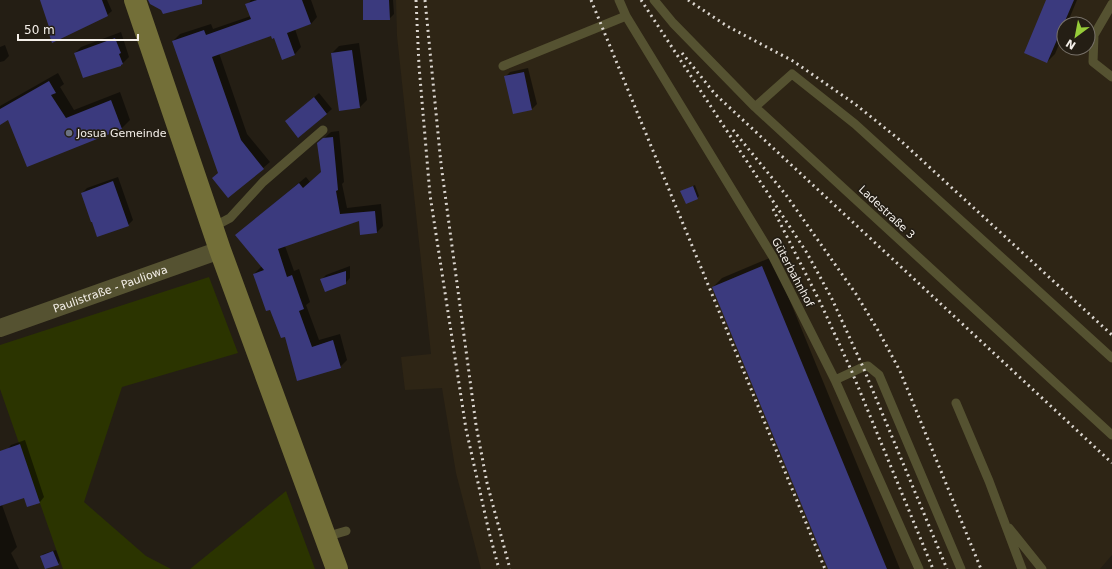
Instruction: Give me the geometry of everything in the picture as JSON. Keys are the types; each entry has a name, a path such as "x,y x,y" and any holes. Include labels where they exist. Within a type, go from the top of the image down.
{"street":[{"path":"135,0 220,250 337,569"},
{"name":"Paulistraße - Pauliowa","path":"0,328 220,250"}],"lane":[{"name":"Güterbahnhof","path":"619,0 626,16 773,257 835,380 919,569"},
{"name":"Ladestraße 3","path":"654,0 673,23 755,107 1112,435"},
{"path":"1112,4 1094,35 1093,62 1112,76"},
{"path":"503,66 626,16"},
{"path":"755,107 792,74 855,124 1112,358"},
{"path":"213,227 230,218 263,182 323,130"},
{"path":"835,380 868,366 879,375 961,569"},
{"path":"956,403 989,481 1022,569"},
{"path":"1005,523 1042,569"},
{"path":"325,538 346,531"}],"shaded area":[{"path":"396,0 1112,0 1112,555 1100,569 481,569 456,473 442,388 405,390 401,357 431,354 397,36"}],"green space":[{"path":"209,277 238,353 122,387 84,502 146,556 171,569 63,569 0,389 0,345"},
{"path":"286,491 315,569 190,569"}],"building":[{"path":"40,0 102,0 108,16 52,43 47,28 49,27"},
{"path":"148,0 202,0 202,4 163,14 161,10 150,4"},
{"path":"257,0 302,0 311,24 287,33 295,55 282,60 274,38 272,39 271,36 212,57 241,140 264,169 228,198 212,178 218,173 172,41 204,30 206,35 251,19 245,4"},
{"path":"363,0 389,0 390,20 363,20"},
{"path":"1046,0 1074,0 1067,16 1056,16 1056,42 1047,63 1024,53"},
{"path":"115,38 121,53 119,54 123,64 121,66 83,78 74,53"},
{"path":"352,50 360,108 339,111 331,53"},
{"path":"524,72 532,110 513,114 504,76"},
{"name":"Josua Gemeinde","path":"49,81 56,93 51,95 66,118 111,100 122,129 27,167 8,120 0,125 0,109"},
{"path":"314,97 327,114 298,138 285,121"},
{"path":"333,137 338,190 336,191 340,214 375,211 377,233 360,235 359,221 278,249 287,277 292,275 304,309 299,311 312,347 333,340 341,368 297,381 285,337 281,338 270,310 266,311 253,274 264,270 235,235 299,183 303,188 321,172 317,143 323,138"},
{"path":"113,181 129,226 97,237 81,193"},
{"path":"693,186 698,199 686,204 680,191"},
{"path":"762,266 887,569 828,569 712,287"},
{"path":"346,271 346,284 325,292 320,279"},
{"path":"20,444 40,503 27,507 24,498 0,506 0,451"},
{"path":"53,551 59,565 45,569 40,556"}],"railway":[{"path":"416,0 419,66 430,195 466,429 489,532 499,569"},
{"path":"425,0 441,164 476,425 487,483 510,569"},
{"path":"591,0 825,569"},
{"path":"641,0 807,253 832,299 863,367 947,569"},
{"path":"688,0 727,26 793,61 855,104 901,141 1112,335"},
{"path":"682,53 715,94 1112,463"},
{"path":"733,130 786,195 856,294 879,332 900,371 981,569"},
{"path":"773,209 821,304 852,372 933,569"}],"place":[{"name":"Josua Gemeinde","path":"69,133"}]}
